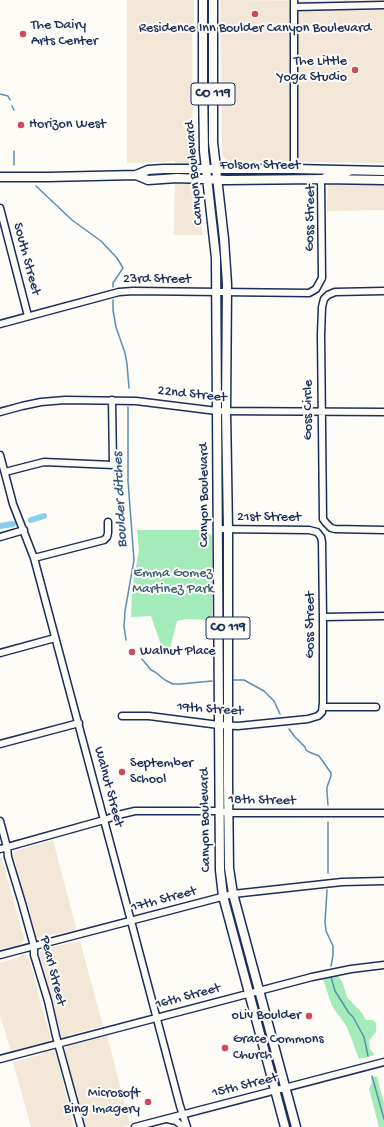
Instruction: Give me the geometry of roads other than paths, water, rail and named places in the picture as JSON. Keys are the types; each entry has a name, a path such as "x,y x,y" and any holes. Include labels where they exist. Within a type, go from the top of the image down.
{"main road":[{"name":"Canyon Boulevard","path":"203,0 204,151 216,258 217,292 219,860 223,896 285,1127"},
{"name":"Canyon Boulevard","path":"212,0 213,142 226,260 227,292 226,411 228,529 229,868 233,894 296,1127"},
{"name":"Folsom Street","path":"0,177 136,175 148,170 205,169 384,171"},
{"name":"Folsom Street","path":"136,175 148,180 172,178 217,180 384,180"}],"street":[{"path":"294,0 294,169"},
{"path":"294,7 384,5"},
{"name":"Goss Street","path":"317,287 322,274 321,179 328,175 345,174 352,170"},
{"name":"South Street","path":"0,208 28,316"},
{"name":"23rd Street","path":"0,324 119,292 304,293 313,291 317,287"},
{"name":"Goss Circle","path":"384,291 335,292 324,299 322,307 321,411 323,519 328,525 335,529 384,530"},
{"name":"22nd Street","path":"0,412 41,402 65,400 112,400 136,401 217,411 384,412"},
{"path":"5,472 44,462 113,466 112,400"},
{"name":"Walnut Street","path":"0,455 13,504 34,558 156,1018 187,1127"},
{"path":"34,558 104,540 108,533 108,522"},
{"name":"21st Street","path":"218,529 309,530 317,532 319,535"},
{"path":"0,538 24,530"},
{"name":"Goss Street","path":"319,535 322,542 323,617 323,707 320,715"},
{"path":"323,617 384,616"},
{"path":"0,654 56,638"},
{"path":"323,707 376,707"},
{"name":"19th Street","path":"122,716 149,716 228,726 301,721 320,715"},
{"path":"0,744 79,723"},
{"name":"18th Street","path":"0,849 135,811 219,811 228,813 384,813"},
{"name":"Pearl Street","path":"0,821 8,857 34,946 34,955 81,1127"},
{"name":"17th Street","path":"0,955 233,894 342,882 384,881"},
{"name":"16th Street","path":"0,1059 259,990 336,972 384,965"},
{"name":"15th Street","path":"135,1127 384,1062"},
{"path":"163,1119 174,1120 183,1127"}],"waterway":[{"path":"0,94 8,96 10,100"},
{"path":"12,106 14,110"},
{"path":"14,151 14,165"},
{"path":"36,186 72,220 101,241 117,258 123,268 113,283 113,287"},
{"name":"Boulder ditches","path":"113,300 116,327 125,353 129,388"},
{"name":"Boulder ditches","path":"126,640 124,626 125,611 134,560 128,481 128,407"},
{"path":"31,520 44,516"},
{"path":"0,526 13,524"},
{"name":"Boulder ditches","path":"142,659 151,670 173,684 212,681"},
{"name":"Boulder ditches","path":"234,680 244,680 264,691 274,701 280,714"},
{"name":"Boulder ditches","path":"289,729 306,750 319,756 331,773 327,787 328,805"},
{"name":"Boulder ditches","path":"328,822 328,873"},
{"name":"Boulder ditches","path":"327,890 325,922 326,931 333,946 331,966"},
{"name":"Boulder ditches","path":"331,977 335,991 353,1017 364,1037 368,1056"},
{"name":"Boulder ditches","path":"372,1076 384,1119"}],"place":[{"name":"Residence Inn Boulder Canyon Boulevard","path":"255,14"},
{"name":"The Dairy Arts Center","path":"23,34"},
{"name":"The Little Yoga Studio","path":"355,70"},
{"name":"Horizon West","path":"21,125"},
{"name":"Walnut Place","path":"132,652"},
{"name":"September School","path":"122,772"},
{"name":"oLiv Boulder","path":"309,1016"},
{"name":"Grace Commons Church","path":"225,1048"},
{"name":"Microsoft Bing Imagery","path":"148,1102"}],"park label":[{"name":"Emma Gomez Martinez Park","path":"173,582"}]}
